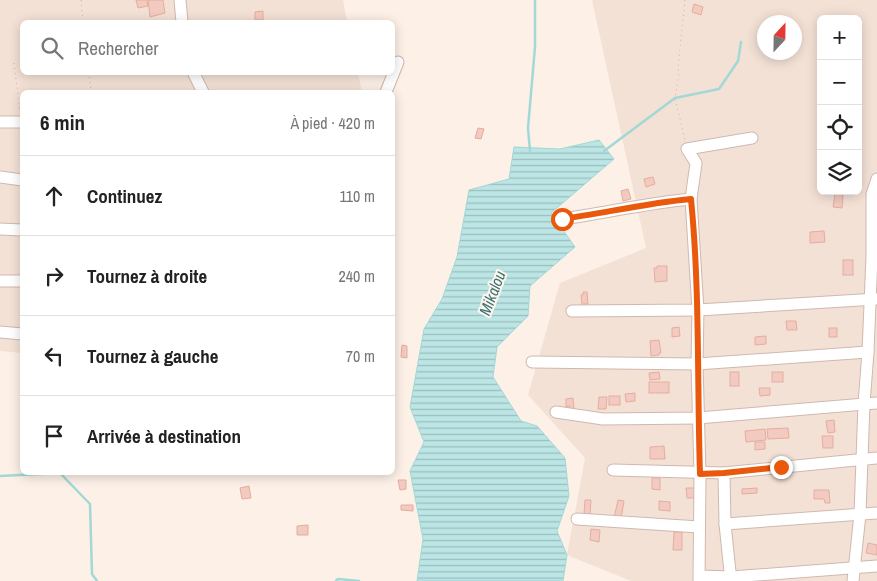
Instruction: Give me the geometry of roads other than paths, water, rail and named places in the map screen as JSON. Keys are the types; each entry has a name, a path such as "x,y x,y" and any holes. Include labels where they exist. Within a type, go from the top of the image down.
{"street":[{"path":"180,0 182,20"},
{"path":"395,70 398,62"},
{"path":"194,75 202,90"},
{"path":"387,90 393,75"},
{"path":"0,122 20,122"},
{"path":"752,138 687,149 696,163 691,199 698,310 699,579 731,579 877,566"},
{"path":"0,177 20,180"},
{"path":"853,581 860,514 864,404 874,299 875,255 872,194 877,179"},
{"path":"562,219 624,210 652,203 691,199"},
{"path":"0,229 20,230"},
{"path":"0,281 20,281"},
{"path":"572,311 698,310 874,299"},
{"path":"0,332 20,334"},
{"path":"532,362 697,364 868,352"},
{"path":"556,412 603,419 698,418 877,403"},
{"path":"613,470 700,474 724,473 877,458"},
{"path":"724,473 725,524 731,579"},
{"path":"725,524 877,513"},
{"path":"577,519 699,527"}],"water":[{"path":"599,140 614,159 551,213 575,247 530,286 528,316 497,347 493,377 521,421 537,426 565,458 569,496 557,531 567,555 563,581 417,581 423,539 410,471 424,442 410,407 424,329 442,299 457,257 469,190 509,179 514,147 560,149"}],"waterway":[{"name":"Mikalou","path":"530,151 528,128 535,47 535,0"},
{"path":"604,151 675,98 719,89 738,61 741,42"},
{"path":"0,476 20,475"},
{"path":"62,475 90,504 92,574 97,581"},
{"path":"336,581 338,579 359,581"}]}
